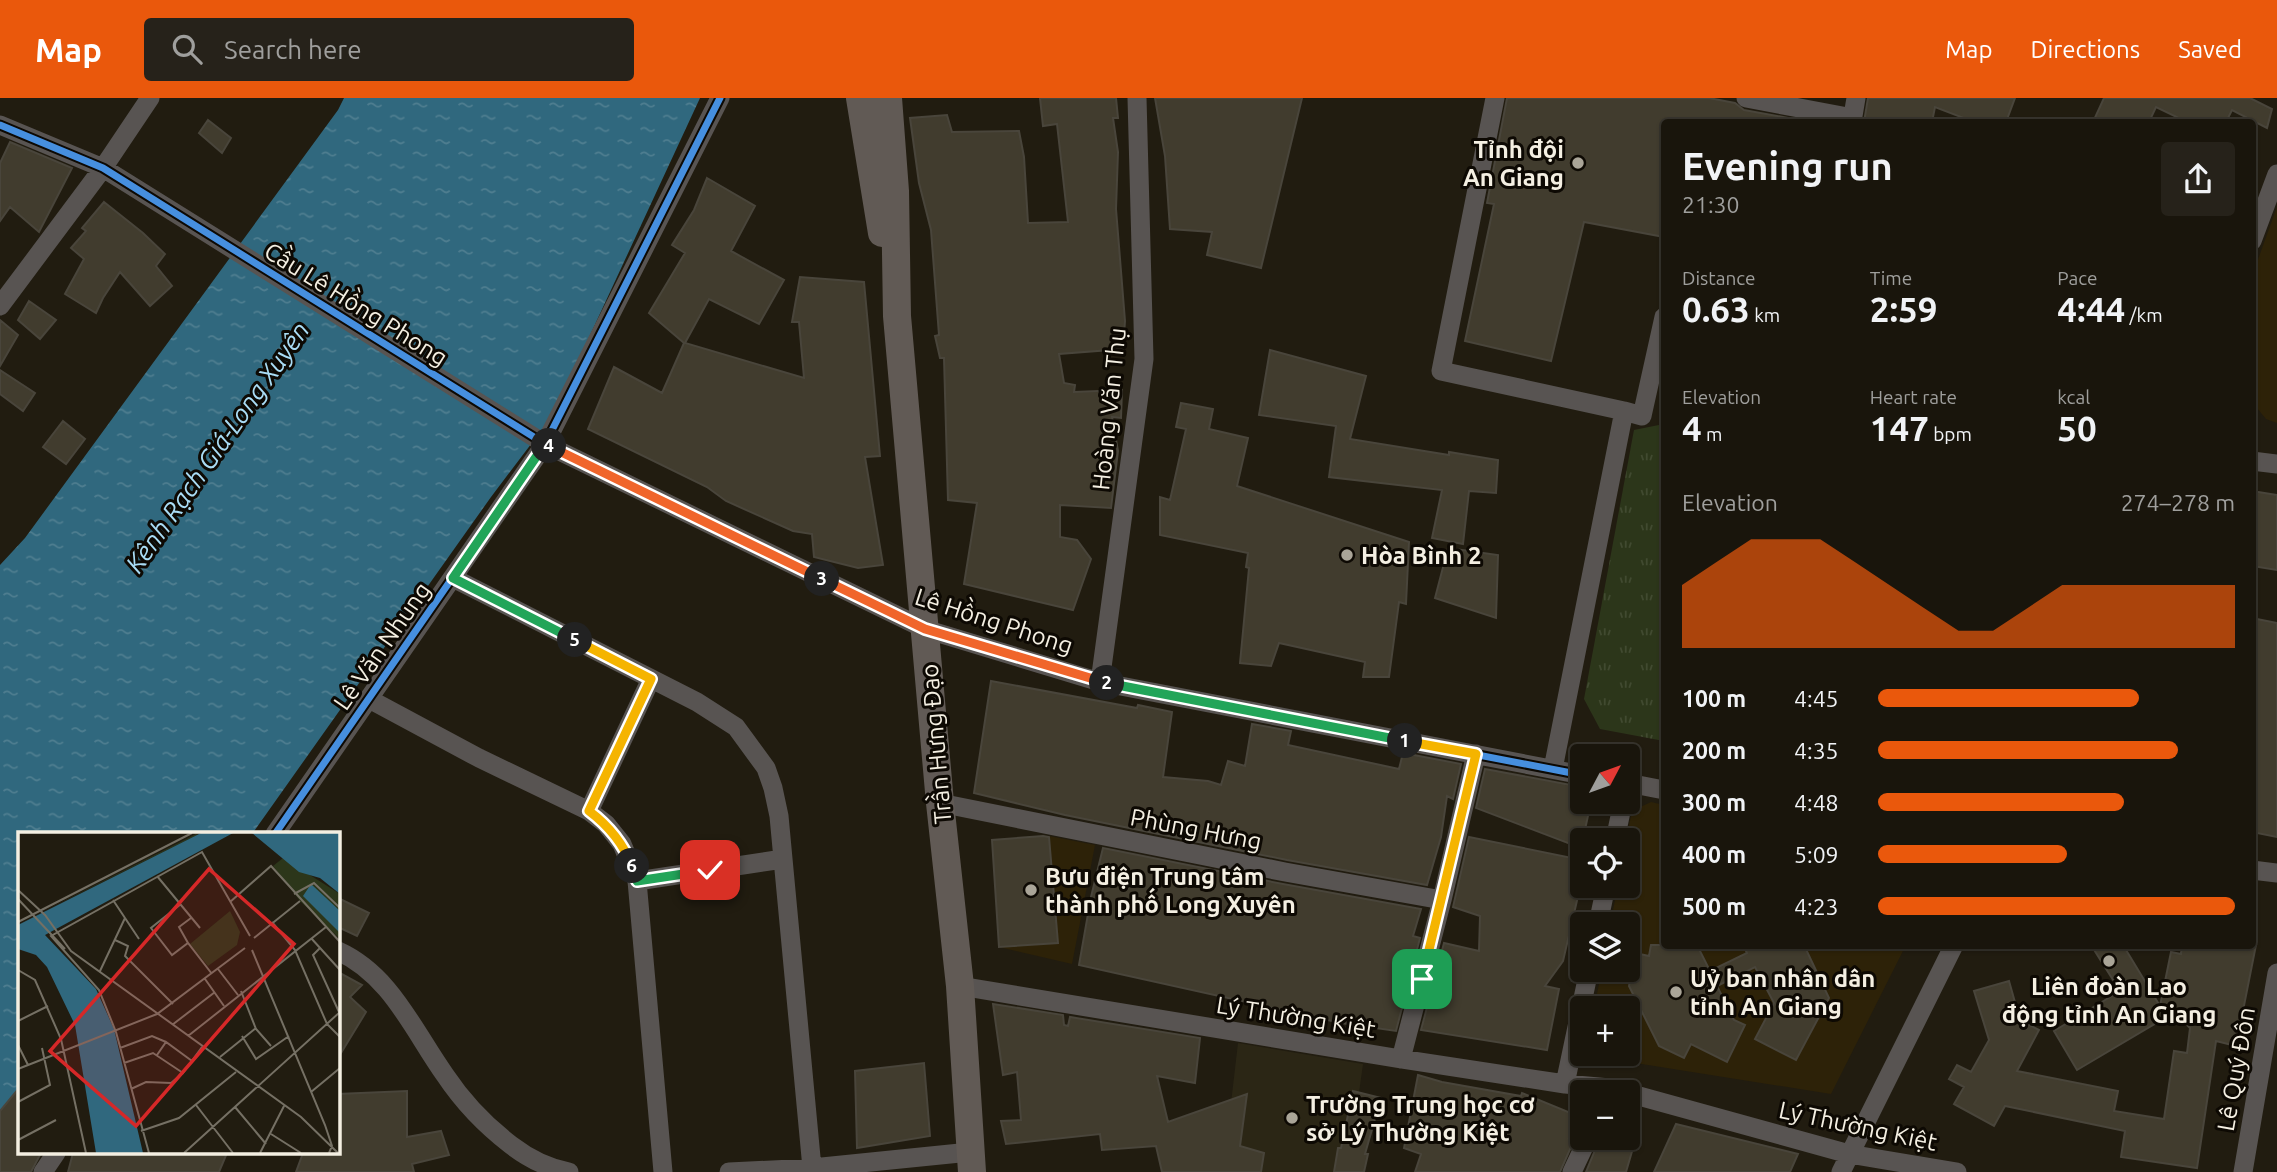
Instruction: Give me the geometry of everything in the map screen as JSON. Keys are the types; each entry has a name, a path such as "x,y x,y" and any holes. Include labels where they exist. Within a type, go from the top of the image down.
{"highway":[{"name":"Trần Hưng Đạo","path":"860,98 897,316"},
{"name":"Trần Hưng Đạo","path":"888,98 895,191 897,316 940,803 960,986 971,1162"}],"street":[{"path":"0,306 103,168 150,98"},
{"name":"Lê Văn Nhung","path":"276,832 453,578 538,440 720,98"},
{"name":"Hoàng Văn Thụ","path":"1100,682 1144,359 1138,98"},
{"path":"1495,98 1441,371 1642,416 1661,330"},
{"path":"1746,98 1847,119"},
{"path":"1852,119 1856,98"},
{"name":"Cầu Lê Hồng Phong","path":"0,125 103,168 538,440"},
{"path":"2256,230 2277,174"},
{"path":"1553,769 1623,411"},
{"name":"Lê Hồng Phong","path":"538,440 925,629 1100,682 1570,773"},
{"path":"2256,461 2277,464"},
{"path":"453,578 720,715 736,727 766,768 779,816 811,1168"},
{"path":"589,811 651,679"},
{"path":"369,699 479,758 589,811 606,824 622,844 637,881 663,1172"},
{"path":"1401,1059 1476,754"},
{"path":"1640,785 1661,789"},
{"name":"Phùng Hưng","path":"940,803 1285,872 1442,900"},
{"path":"637,881 783,859"},
{"path":"2256,870 2277,873"},
{"path":"1841,1172 1952,949"},
{"path":"340,952 354,958 375,975 395,999 444,1075 467,1105 495,1133 543,1165 569,1172"},
{"name":"Lê Quý Đôn","path":"2243,1172 2277,974"},
{"path":"1565,1084 1586,982"},
{"name":"Lý Thường Kiệt","path":"960,986 1570,1085"},
{"name":"Lý Thường Kiệt","path":"1640,1097 1849,1154 1957,1172"},
{"path":"1572,1172 1582,1150"},
{"path":"43,1172 55,1154"},
{"path":"729,1172 971,1162"}],"shaded area":[{"path":"2277,207 2277,423 2266,419 2256,407 2256,265"},
{"path":"1651,802 1661,804 1661,949 1904,949 1831,1094 1640,1064 1640,996 1597,996 1599,982 1640,982 1640,912 1613,912 1615,898 1640,898 1640,828 1628,828 1631,814 1640,814 1640,807"},
{"name":"Bưu điện Trung tâm thành phố Long Xuyên","path":"1049,836 1095,845 1072,964 999,947 992,840"},
{"name":"Trường Trung học cơ sở Lý Thường Kiệt","path":"1238,1043 1363,1064 1348,1172 1223,1172"}],"green space":[{"path":"1661,425 1661,740 1600,729 1584,699 1634,430"}],"water":[{"name":"Kênh Rạch Giá-Long Xuyên","path":"344,98 700,98 553,415 491,497 253,832 18,832 18,1154 26,1154 13,1172 0,1172 0,565 25,538 338,110"}],"building":[{"path":"1040,98 1116,98 1118,118 1113,118 1118,152 1116,209 1125,321 1123,349 1059,354 1064,383 1075,385 1074,392 1122,390 1121,418 1112,417 1118,451 1111,508 1060,505 1060,537 1077,540 1091,559 1073,610 964,584 977,503 948,500 944,358 940,358 935,336 939,335 931,230 919,183 910,118 947,115 952,132 1019,131 1024,157 1028,223 1068,222 1057,124 1043,126"},
{"path":"1155,98 1302,98 1261,268 1207,255 1212,232 1170,229 1165,156"},
{"name":"Tỉnh đội An Giang","path":"1507,98 1709,98 1735,103 1744,110 1794,119 1661,119 1661,236 1584,222 1551,361 1465,341 1494,204 1487,203"},
{"path":"1868,98 2015,98 2007,119 1966,119 1935,107 1933,119 1864,119"},
{"path":"2104,98 2250,98 2272,109 2267,128 2256,122 2256,119 2250,119 2232,110 2228,119 2181,119 2156,107 2150,119 2094,119"},
{"path":"208,120 231,138 222,153 199,133"},
{"path":"10,142 72,168 39,232 10,207 0,221 0,163"},
{"path":"707,178 755,206 731,251 784,280 759,324 709,299 685,343 804,378 799,322 792,322 800,277 864,282 880,456 865,457 883,565 858,568 814,557 812,534 793,531 726,501 707,487 588,429 614,367 662,393 684,343 649,313 685,253 672,245 694,210"},
{"path":"104,202 165,254 156,266 172,286 150,306 120,272 96,313 65,294 84,259 71,248 86,231 82,228"},
{"path":"29,301 56,320 40,339 18,320"},
{"path":"0,320 18,335 0,366"},
{"path":"1270,350 1366,376 1350,439 1498,460 1496,493 1469,491 1463,544 1432,538 1442,490 1329,477 1336,426 1259,415"},
{"path":"0,370 35,393 23,411 0,394"},
{"path":"1181,403 1213,409 1209,429 1248,438 1237,486 1409,542 1406,604 1399,602 1389,677 1363,677 1365,662 1279,643 1271,666 1240,663 1248,553 1160,535 1160,497 1170,500 1186,429 1176,427"},
{"path":"63,421 85,439 66,464 43,447"},
{"path":"2256,492 2277,495 2277,570 2256,567"},
{"path":"1448,548 1498,555 1496,618 1435,598"},
{"path":"2256,619 2277,623 2277,837 2256,833"},
{"path":"991,681 1172,712 1163,777 1208,781 1221,785 1228,761 1245,766 1252,724 1291,731 1288,745 1399,769 1403,753 1461,764 1453,799 1447,796 1441,837 1427,885 1065,815 974,793"},
{"path":"1485,769 1570,785 1570,814 1588,814 1585,828 1570,828 1570,844 1476,808"},
{"name":"Bưu điện Trung tâm thành phố Long Xuyên","path":"1049,837 1058,943 999,947 992,840"},
{"path":"1469,837 1570,858 1570,898 1578,898 1574,912 1570,912 1570,931 1563,961 1545,986 1559,989 1547,1050 1421,1030 1444,943 1479,951 1480,916 1453,907"},
{"path":"1103,848 1421,909 1413,936 1420,938 1396,1031 1341,1023 1079,965"},
{"path":"340,899 369,913 357,936 340,928"},
{"name":"Uỷ ban nhân dân tỉnh An Giang","path":"1651,945 1661,945 1661,949 1699,949 1710,971 1747,953 1745,949 1806,949 1829,998 1796,1060 1755,1039 1774,1003 1755,967 1717,986 1734,1020 1745,1025 1727,1062 1691,1044 1684,1058 1659,1046 1640,1008 1640,996 1634,996 1629,986 1630,982 1640,982 1640,954 1649,956"},
{"path":"2094,949 2125,949 2160,1006 2171,952 2181,954 2182,949 2255,949 2236,1046 2216,1041 2197,1168 2121,1157 2125,1131 2005,1106 1994,1126 1954,1104 1964,1087 1949,1079 1957,1065 1971,1072 1989,1040 1974,991 2009,981 2020,1020 2039,1030 2017,1071 2118,1091 2114,1111 2164,1119 2174,1051 2187,1053 2190,1028 2179,1017 2180,1009 2077,1070 2054,1031 2120,991"},
{"path":"340,973 362,985 350,997 366,1012 340,1055"},
{"path":"993,1004 1063,1015 1064,1025 1068,1026 1070,1017 1200,1038 1195,1083 1157,1076 1168,1122 1247,1094 1240,1146 1264,1153 1261,1172 1162,1172 1156,1146 1102,1150 1100,1134 1006,1144 1001,1121 1021,1120 1017,1072 1003,1075"},
{"path":"924,1063 930,1136 857,1148 855,1071"},
{"path":"1418,1075 1521,1096 1522,1093 1570,1113 1570,1149 1560,1172 1415,1172 1421,1154 1404,1148"},
{"path":"18,1089 18,1154 40,1154 31,1172 0,1172 0,1111"},
{"path":"407,1091 407,1137 441,1131 449,1155 412,1164 414,1172 296,1172 303,1154 340,1154 340,1094"},
{"path":"1353,1091 1381,1098 1365,1154 1368,1154 1364,1172 1334,1172 1338,1148 1341,1148"},
{"path":"1676,1124 1798,1154 1790,1172 1654,1172"},
{"path":"1595,1150 1632,1150 1626,1172 1586,1172"},
{"path":"73,1154 227,1154 219,1172 68,1172"}],"cycle path":[{"path":"276,832 545,444 720,98"},
{"path":"0,125 103,168 545,444 925,629 1100,682 1570,773"}],"place":[{"name":"Tỉnh đội An Giang","path":"1578,163"},
{"name":"Hòa Bình 2","path":"1347,555"},
{"name":"Bưu điện Trung tâm thành phố Long Xuyên","path":"1031,890"},
{"name":"Liên đoàn Lao động tỉnh An Giang","path":"2109,961"},
{"name":"Uỷ ban nhân dân tỉnh An Giang","path":"1676,992"},
{"name":"Trường Trung học cơ sở Lý Thường Kiệt","path":"1292,1118"}],"route":[{"path":"710,870 637,881 622,844 606,824 589,811 651,679 453,578 545,444 925,629 1100,682 1476,754 1422,979"}]}
